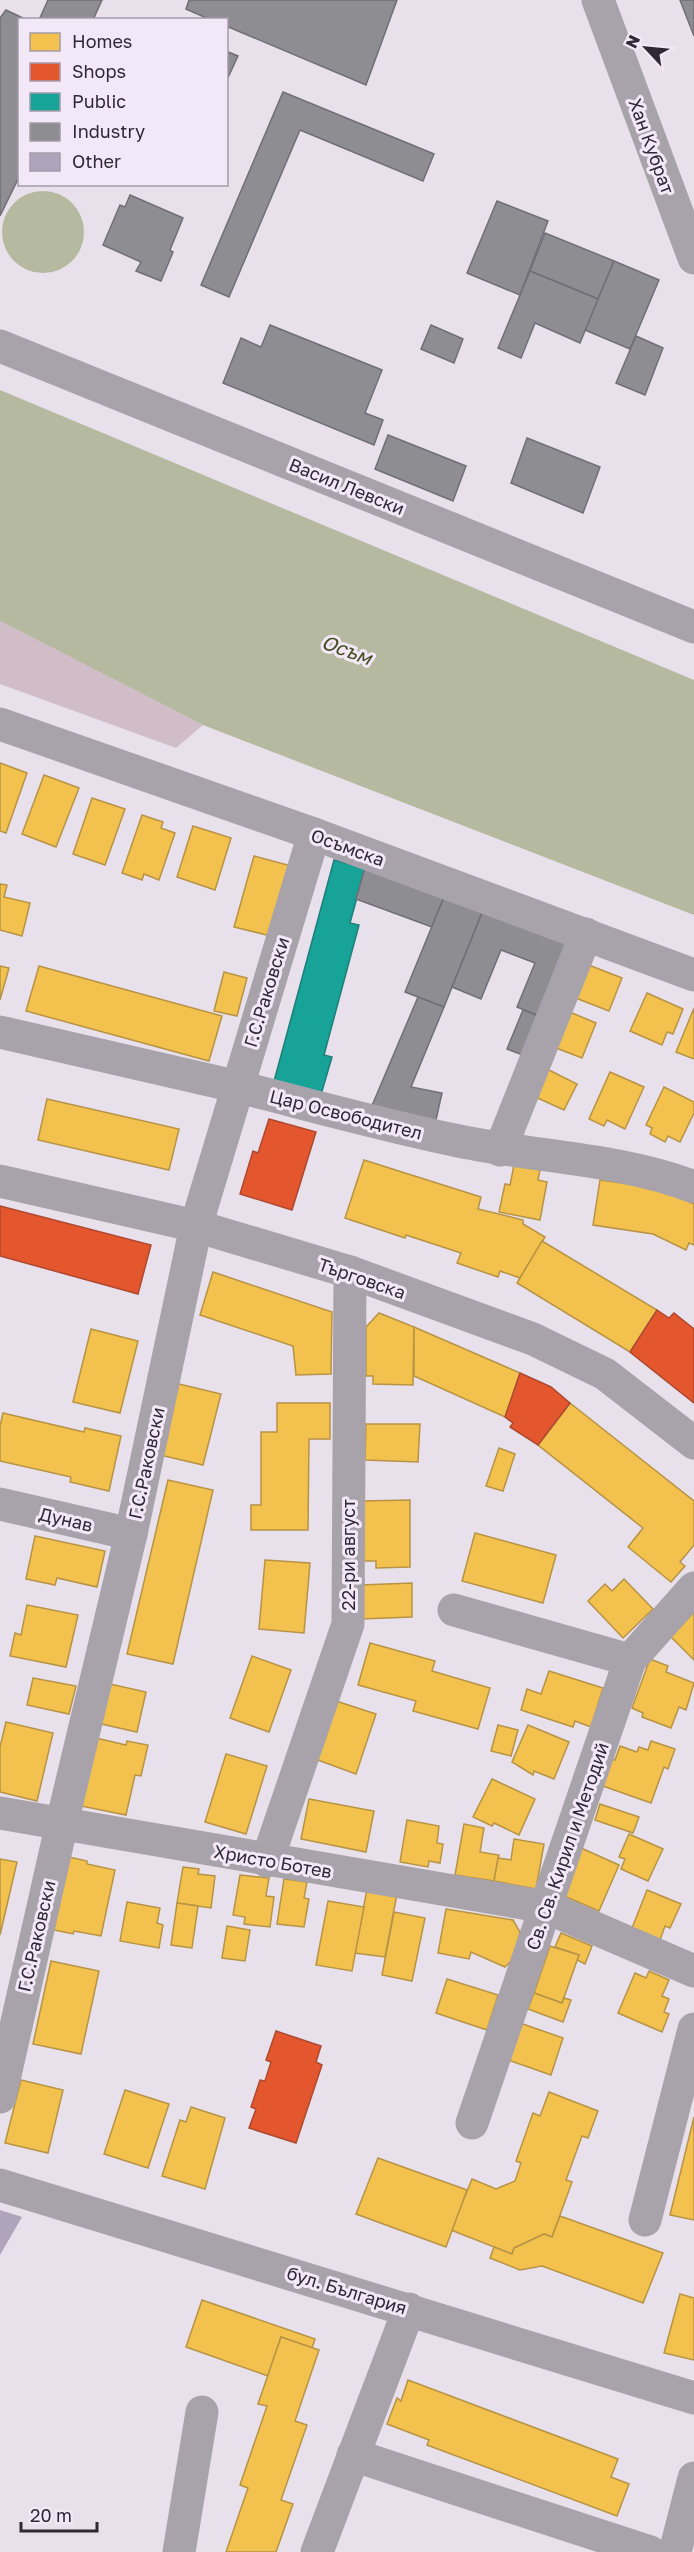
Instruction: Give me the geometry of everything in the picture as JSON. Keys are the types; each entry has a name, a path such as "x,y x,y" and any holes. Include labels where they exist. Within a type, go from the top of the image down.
{"street":[{"name":"Хан Кубрат","path":"598,0 694,258"},
{"name":"Васил Левски","path":"0,346 694,627"},
{"name":"Осъмска","path":"0,724 314,834 694,975"},
{"name":"Г.С.Раковски","path":"0,2097 131,1534 196,1226 314,834"},
{"path":"500,1150 586,934"},
{"name":"Цар Освободител","path":"0,1032 237,1087 391,1127 500,1150 634,1169 694,1187"},
{"name":"Търговска","path":"0,1181 196,1226 350,1272 533,1339 605,1374 694,1443"},
{"name":"22-ри август","path":"267,1861 348,1624 350,1272"},
{"name":"Дунав","path":"0,1504 131,1534"},
{"name":"Св. Св. Кирил и Методий","path":"472,2123 630,1659 694,1588"},
{"path":"454,1610 630,1659"},
{"name":"Христо Ботев","path":"0,1813 267,1861 546,1907 694,1971"},
{"path":"645,2220 694,2029"},
{"name":"бул. България","path":"0,2185 694,2398"},
{"path":"317,2552 409,2309"},
{"path":"179,2552 202,2412"},
{"path":"353,2455 650,2552"},
{"path":"675,2552 694,2478"}],"shaded area":[{"path":"0,621 203,725 176,748 0,684"}],"water":[{"path":"43,191 59,194 72,203 81,216 84,232 81,248 72,261 59,270 43,273 27,270 14,261 5,248 2,232 5,216 14,203 27,194"},
{"name":"Осъм","path":"0,390 694,680 694,915 203,725 0,621"}],"building: Homes":[{"path":"0,763 27,773 6,833 0,831"},
{"path":"44,775 79,788 56,847 22,834"},
{"path":"92,798 125,809 105,865 73,854"},
{"path":"142,815 163,822 161,828 175,833 159,880 144,874 142,880 122,873"},
{"path":"193,826 231,838 215,890 177,877"},
{"path":"254,856 295,867 275,937 234,927"},
{"path":"0,884 7,885 4,897 30,903 22,936 0,930"},
{"path":"581,962 622,978 609,1011 568,995"},
{"path":"0,966 9,968 0,1000"},
{"path":"39,966 222,1016 209,1061 26,1011"},
{"path":"224,972 247,978 237,1016 214,1011"},
{"path":"647,993 683,1009 673,1034 667,1032 662,1045 630,1031"},
{"path":"694,1008 694,1059 676,1052"},
{"path":"565,1010 596,1023 582,1058 551,1046"},
{"path":"543,1067 577,1084 564,1110 531,1095"},
{"path":"610,1072 644,1087 625,1129 607,1120 604,1126 589,1119"},
{"path":"664,1087 694,1102 694,1113 680,1142 668,1136 665,1142 650,1134 652,1128 646,1125"},
{"path":"47,1099 179,1129 169,1170 38,1140"},
{"path":"364,1160 481,1197 478,1209 523,1220 523,1224 545,1237 520,1278 500,1271 498,1277 457,1263 461,1253 406,1235 405,1238 345,1218"},
{"path":"514,1165 540,1170 538,1180 547,1182 540,1220 499,1212 505,1184 510,1185"},
{"path":"600,1180 659,1188 694,1204 694,1245 689,1243 686,1250 653,1234 593,1225"},
{"path":"542,1241 657,1310 630,1352 517,1283"},
{"path":"213,1272 332,1312 331,1374 296,1375 293,1346 200,1315"},
{"path":"379,1313 414,1327 413,1385 373,1384 373,1376 366,1376 366,1327"},
{"path":"414,1327 520,1373 505,1417 414,1376"},
{"path":"91,1329 138,1341 120,1413 73,1402"},
{"path":"179,1384 221,1394 203,1465 160,1455"},
{"path":"277,1403 330,1403 330,1439 309,1439 308,1530 251,1530 251,1505 261,1505 261,1432 277,1432"},
{"path":"570,1403 694,1501 694,1545 680,1562 685,1566 671,1582 628,1547 643,1528 538,1445"},
{"path":"3,1413 84,1432 85,1428 121,1436 109,1491 70,1482 71,1477 0,1461 0,1426"},
{"path":"366,1424 420,1424 418,1462 365,1460"},
{"path":"499,1448 515,1454 503,1491 486,1486"},
{"path":"168,1480 213,1490 173,1664 127,1654"},
{"path":"410,1500 410,1567 376,1568 376,1561 360,1561 361,1501"},
{"path":"475,1533 556,1555 543,1603 462,1581"},
{"path":"35,1536 105,1551 97,1587 57,1578 55,1585 26,1579"},
{"path":"265,1560 310,1563 304,1633 259,1629"},
{"path":"624,1579 653,1609 623,1638 588,1601 605,1584 612,1591"},
{"path":"412,1583 412,1617 361,1619 361,1585"},
{"path":"27,1605 78,1615 66,1667 10,1656 15,1633 21,1635"},
{"path":"694,1612 694,1660 671,1637"},
{"path":"370,1643 435,1661 432,1671 490,1688 478,1729 413,1711 416,1701 358,1685"},
{"path":"252,1656 291,1670 269,1732 230,1718"},
{"path":"650,1659 668,1666 666,1672 694,1683 686,1710 679,1707 671,1728 642,1717 643,1713 632,1708"},
{"path":"549,1671 603,1688 591,1727 575,1721 573,1727 521,1710 527,1689 541,1694"},
{"path":"33,1678 76,1686 69,1714 27,1705"},
{"path":"110,1684 146,1692 137,1732 101,1724"},
{"path":"336,1701 376,1714 356,1774 315,1759"},
{"path":"6,1722 53,1733 37,1801 0,1792 0,1747"},
{"path":"498,1725 518,1730 511,1756 491,1751"},
{"path":"528,1725 569,1742 554,1779 534,1771 533,1775 512,1762"},
{"path":"96,1738 126,1745 127,1741 148,1745 141,1776 135,1775 126,1815 81,1806"},
{"path":"651,1741 675,1749 668,1769 664,1767 651,1803 600,1785 609,1758 615,1760 620,1746 637,1752 639,1747 648,1750"},
{"path":"226,1754 267,1766 246,1834 205,1822"},
{"path":"492,1779 535,1799 519,1835 494,1823 492,1826 473,1817"},
{"path":"309,1799 374,1811 366,1852 301,1839"},
{"path":"600,1804 639,1817 633,1833 595,1820"},
{"path":"407,1820 439,1826 437,1843 443,1844 440,1863 429,1861 428,1867 400,1862"},
{"path":"464,1824 484,1828 480,1852 499,1855 494,1881 455,1875"},
{"path":"629,1834 663,1849 648,1881 621,1869 625,1859 619,1857"},
{"path":"514,1839 544,1844 536,1889 494,1881 498,1858 511,1860"},
{"path":"581,1848 619,1865 599,1911 564,1896"},
{"path":"69,1857 87,1861 87,1864 115,1870 101,1936 54,1930"},
{"path":"0,1859 17,1862 0,1935"},
{"path":"183,1867 199,1869 198,1874 215,1876 211,1908 177,1903"},
{"path":"240,1875 269,1878 266,1896 274,1897 270,1927 244,1924 245,1917 233,1915"},
{"path":"284,1879 307,1882 304,1898 309,1899 304,1927 277,1924"},
{"path":"367,1889 397,1894 385,1957 355,1953"},
{"path":"647,1890 681,1904 670,1928 665,1926 660,1940 632,1928"},
{"path":"328,1901 364,1907 352,1971 316,1965"},
{"path":"127,1902 160,1908 157,1923 163,1925 159,1948 120,1941"},
{"path":"177,1903 198,1906 192,1948 171,1945"},
{"path":"446,1909 513,1920 520,1932 513,1959 505,1967 471,1952 469,1959 438,1953"},
{"path":"394,1912 425,1918 412,1981 382,1975"},
{"path":"227,1926 250,1930 245,1961 222,1958"},
{"path":"561,1933 592,1946 585,1964 577,1960 579,1955 555,1947"},
{"path":"550,1946 579,1955 562,2003 534,1993"},
{"path":"51,1961 99,1971 81,2054 33,2044"},
{"path":"649,1971 669,1980 662,1996 669,1999 664,2012 669,2014 662,2032 618,2013 635,1973 646,1978"},
{"path":"447,1979 498,1995 487,2030 436,2013"},
{"path":"534,1993 562,2003 564,1998 571,2000 563,2022 528,2009"},
{"path":"520,2023 563,2038 551,2075 508,2060"},
{"path":"21,2080 63,2090 48,2153 5,2143"},
{"path":"125,2090 169,2104 148,2168 104,2154"},
{"path":"549,2092 598,2111 588,2138 582,2136 566,2180 572,2182 552,2237 544,2234 514,2248 512,2254 451,2230 472,2179 496,2189 515,2181 521,2163 516,2161 533,2113 540,2116"},
{"path":"191,2107 225,2118 205,2189 162,2176 180,2120 186,2122"},
{"path":"694,2117 694,2220 670,2215"},
{"path":"378,2158 467,2190 446,2247 356,2214"},
{"path":"560,2216 663,2253 643,2303 542,2266 520,2270 490,2258 494,2247 512,2254 514,2248 544,2234 552,2237"},
{"path":"680,2294 694,2298 694,2360 664,2353"},
{"path":"202,2300 315,2339 312,2348 281,2337 268,2376 186,2347"},
{"path":"281,2337 319,2350 295,2421 307,2425 281,2500 293,2504 276,2552 226,2552 248,2488 240,2485 267,2406 258,2404"},
{"path":"408,2380 618,2459 611,2477 629,2484 617,2516 427,2445 429,2440 387,2424 397,2398 401,2401"}],"building: Shops":[{"path":"269,1119 316,1132 292,1210 240,1194 253,1151 258,1153"},
{"path":"0,1206 151,1245 138,1294 0,1256"},
{"path":"657,1310 669,1318 674,1313 694,1329 694,1403 630,1352"},
{"path":"520,1373 551,1387 570,1403 538,1445 510,1427 513,1423 505,1417"},
{"path":"276,2031 321,2046 316,2062 322,2065 296,2143 249,2128 256,2109 251,2107 260,2080 265,2081 271,2062 266,2060"}],"building: Public":[{"path":"334,860 365,868 350,923 359,925 324,1055 332,1057 320,1098 273,1085"}],"building: Industry":[{"path":"48,0 102,0 94,18 40,18"},
{"path":"189,0 397,0 366,85 228,27 228,18 206,18 186,9"},
{"path":"680,0 694,0 694,36"},
{"path":"6,10 23,18 18,18 18,179 0,216 0,18"},
{"path":"228,52 238,56 228,78"},
{"path":"283,92 434,154 423,181 300,130 229,297 201,285"},
{"path":"130,195 183,218 161,281 136,271 141,262 103,245 120,205 125,207"},
{"path":"497,201 548,221 520,295 467,273"},
{"path":"545,233 614,261 598,299 530,271"},
{"path":"614,261 659,280 630,349 585,330"},
{"path":"530,271 598,299 580,343 535,323 521,358 498,348"},
{"path":"270,325 382,370 365,413 383,420 374,445 223,383 241,338 261,347"},
{"path":"431,325 463,339 454,363 421,349"},
{"path":"636,336 663,348 645,395 616,383"},
{"path":"388,435 466,466 453,501 375,469"},
{"path":"527,438 600,467 583,513 511,483"},
{"path":"365,868 444,897 432,927 356,899"},
{"path":"444,897 482,913 444,1007 405,992"},
{"path":"482,913 572,945 544,1018 517,1007 535,963 501,950 481,999 452,987"},
{"path":"418,997 444,1007 411,1087 442,1093 436,1120 371,1108"},
{"path":"523,1010 544,1018 528,1057 507,1049"}],"building: Other":[{"path":"0,2210 22,2217 0,2255"}]}
